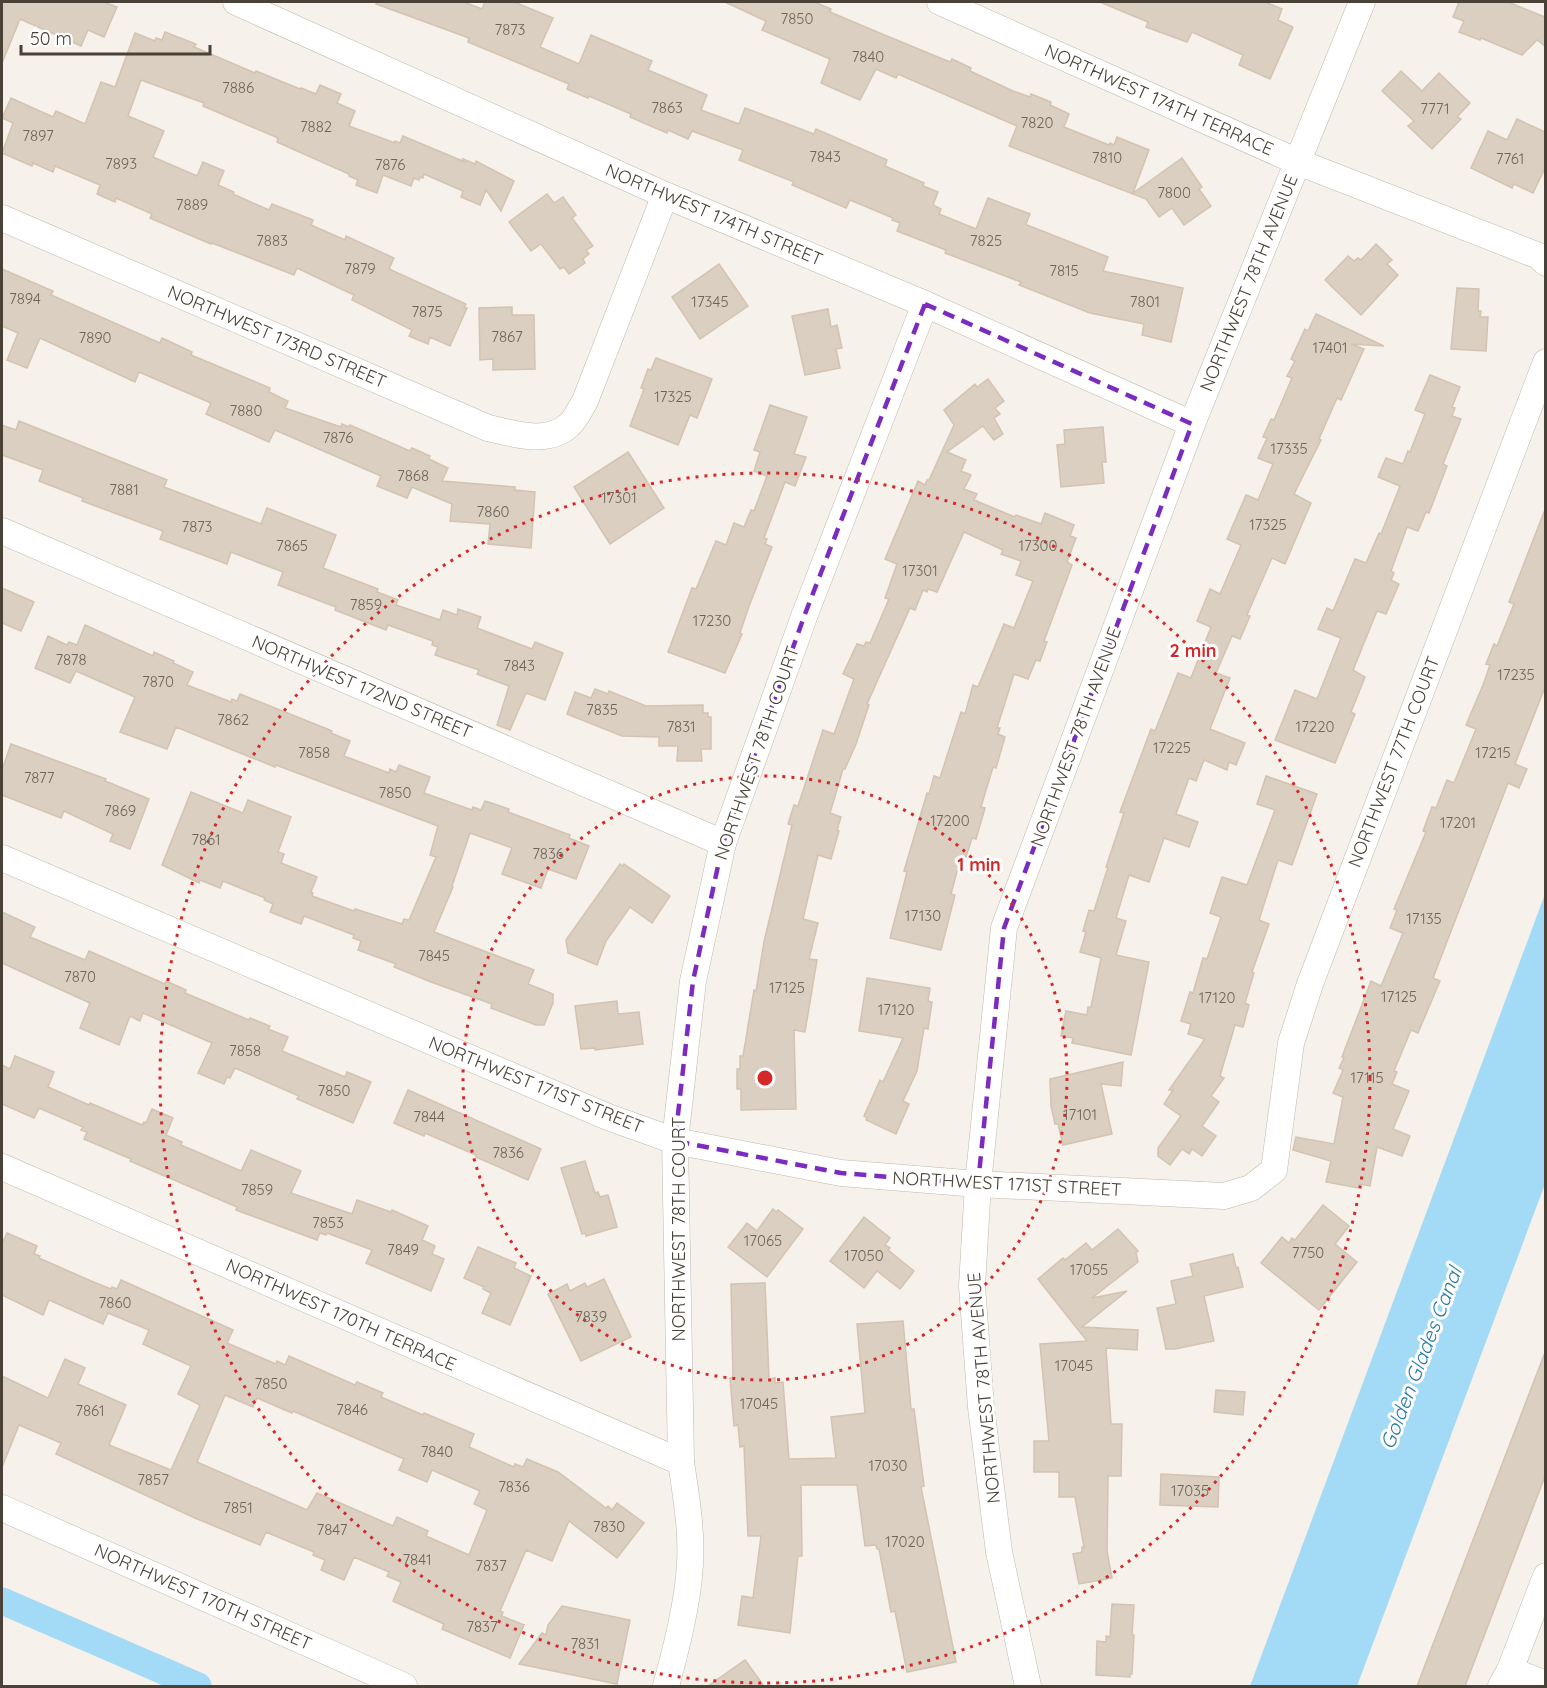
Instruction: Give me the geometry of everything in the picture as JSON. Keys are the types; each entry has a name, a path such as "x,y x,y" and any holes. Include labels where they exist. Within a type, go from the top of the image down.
{"street":[{"name":"NORTHWEST 174TH STREET","path":"236,2 665,195 925,304 1192,424"},
{"name":"NORTHWEST 174TH TERRACE","path":"940,2 1298,162 1539,256 1545,263"},
{"name":"NORTHWEST 78TH AVENUE","path":"1028,1686 999,1552 981,1407 972,1286 978,1184 1004,928 1192,424 1362,2"},
{"name":"NORTHWEST 173RD STREET","path":"2,218 488,428 524,436 557,435 571,424 585,401 665,195"},
{"name":"NORTHWEST 78TH COURT","path":"666,1686 679,1639 690,1564 688,1513 681,1462 675,1141 693,981 723,843 805,614 925,304"},
{"name":"NORTHWEST 77TH COURT","path":"1274,1170 1291,1042 1310,984 1545,362"},
{"name":"NORTHWEST 172ND STREET","path":"2,531 723,843"},
{"name":"NORTHWEST 171ST STREET","path":"2,858 608,1117 675,1141 841,1173 978,1184 1224,1196 1251,1188 1274,1170"},
{"name":"NORTHWEST 170TH TERRACE","path":"2,1167 681,1462"},
{"name":"NORTHWEST 170TH STREET","path":"2,1508 404,1686"},
{"path":"1545,1576 1506,1678 1545,1684"}],"highlighted area":[{"path":"925,304 1192,424 1004,928 978,1184 841,1173 675,1141 693,981 723,843 805,614"}],"water":[{"path":"1545,894 1545,1184 1357,1686 1250,1686"}],"building":[{"path":"2,2 104,2 117,7 104,37 88,30 81,46 20,19 2,63"},
{"path":"376,2 464,2 482,9 485,2 514,2 553,18 540,47 579,64 591,35 652,61 648,70 707,95 701,110 739,124 745,108 814,134 816,129 887,160 885,166 924,183 923,186 938,192 933,205 941,209 939,214 976,229 988,198 1030,214 1027,225 1108,257 1103,271 1183,288 1171,342 1142,335 1144,324 1090,313 1019,285 1021,282 945,253 946,250 897,231 900,223 892,220 893,218 850,200 846,208 792,185 794,182 739,160 743,150 692,131 688,139 668,130 667,133 630,117 631,114 567,89 569,84 468,42 469,38 376,4"},
{"path":"725,2 814,2 831,9 830,12 882,34 950,62 952,59 971,68 970,71 1013,91 1030,97 1031,94 1051,102 1050,105 1069,114 1064,127 1109,145 1110,143 1114,145 1117,137 1149,150 1133,193 1182,158 1202,187 1199,189 1211,206 1184,225 1172,208 1159,217 1146,199 1009,146 1017,126 898,74 896,78 876,69 860,100 821,83 830,59 762,30 766,21"},
{"path":"1102,2 1265,2 1282,9 1278,20 1293,27 1270,79 1239,65 1243,55 1192,32 1187,42 1146,27 1148,22"},
{"path":"1459,2 1508,2 1545,17 1545,46 1537,40 1522,55 1481,38 1480,40 1459,32 1464,21 1453,17"},
{"path":"165,32 196,44 194,47 255,73 256,71 300,89 316,94 320,85 341,94 337,103 355,111 349,126 395,143 395,141 400,143 403,136 465,162 463,159 475,164 476,161 514,181 501,211 486,190 480,205 461,197 463,191 424,174 419,180 414,178 411,186 383,175 377,193 356,185 358,180 349,174 277,142 278,138 203,106 204,103 141,80 128,116 164,131 153,157 197,176 203,162 224,171 218,185 234,192 233,194 269,210 272,204 313,220 311,225 345,240 346,236 394,258 389,269 466,304 464,308 467,308 450,346 430,337 428,344 409,336 412,330 352,300 354,295 297,268 294,275 211,244 150,218 152,214 116,198 115,202 97,194 100,185 55,166 53,172 2,153 13,123 2,118 11,98 53,117 56,111 85,124 101,82 115,87 135,33 155,41 156,38 162,40"},
{"path":"1401,71 1422,91 1439,73 1470,103 1457,117 1461,119 1432,149 1408,126 1414,121 1382,91"},
{"path":"1517,119 1545,132 1545,168 1533,193 1514,184 1512,188 1471,168 1488,131 1507,140"},
{"path":"547,194 554,203 563,197 576,215 572,218 593,246 586,250 589,254 583,259 585,263 569,274 564,267 560,269 541,244 531,251 509,222"},
{"path":"1376,244 1392,260 1387,264 1398,275 1361,315 1325,280 1348,256 1354,261 1358,258 1361,260"},
{"path":"719,264 748,306 700,339 672,297"},
{"path":"2,269 53,291 51,295 160,343 162,338 192,352 191,355 270,388 269,392 288,401 285,408 341,427 342,424 349,427 350,425 410,451 412,448 430,456 429,459 448,468 442,481 515,487 515,490 535,492 531,548 488,544 490,524 450,521 452,504 412,487 407,498 377,486 381,476 275,430 269,442 206,414 211,403 139,372 135,382 40,338 27,368 7,360 18,333 2,326"},
{"path":"1457,288 1479,289 1478,311 1481,311 1480,317 1488,317 1486,351 1451,349"},
{"path":"512,307 512,315 534,315 535,369 493,370 493,359 480,360 479,308"},
{"path":"828,309 831,327 837,325 842,348 836,349 840,368 805,375 792,316"},
{"path":"1316,314 1384,346 1351,344 1364,349 1341,400 1337,398 1319,439 1321,440 1294,494 1311,503 1285,564 1272,558 1247,615 1250,616 1240,639 1232,636 1216,673 1230,678 1210,729 1245,743 1236,765 1229,762 1227,770 1204,760 1196,781 1189,778 1176,814 1198,822 1189,847 1164,838 1149,882 1129,875 1116,918 1126,921 1116,955 1149,962 1131,1055 1072,1043 1073,1038 1061,1036 1066,1011 1087,1015 1088,1007 1091,1007 1101,958 1080,952 1086,932 1083,931 1089,910 1094,911 1108,867 1106,867 1124,813 1120,812 1151,729 1155,731 1178,673 1191,678 1211,627 1197,621 1210,589 1220,594 1241,545 1227,539 1246,495 1258,500 1273,464 1258,458 1267,438 1263,437 1271,419 1274,420 1292,378 1287,376 1295,361 1291,359 1305,329 1308,331"},
{"path":"656,358 712,379 697,418 690,415 678,445 630,426 644,389 641,388 648,369 651,370"},
{"path":"1430,375 1460,387 1452,407 1455,408 1452,416 1461,419 1443,464 1447,466 1429,513 1426,512 1418,531 1407,527 1391,571 1394,573 1391,580 1399,584 1386,614 1377,611 1353,670 1365,677 1351,712 1355,714 1335,763 1275,740 1295,690 1317,699 1341,638 1318,629 1327,608 1333,611 1355,559 1366,563 1379,533 1381,534 1400,486 1378,477 1386,458 1403,464 1408,451 1410,452 1425,414 1415,410"},
{"path":"988,379 1004,401 995,408 1000,414 994,418 1003,434 994,440 983,426 947,452 966,460 961,471 971,475 964,489 977,494 974,500 1015,517 1016,515 1041,524 1045,513 1074,525 1070,536 1076,538 1067,562 1072,565 1044,641 1047,642 1040,661 1036,660 1028,679 1014,674 997,728 1000,728 998,734 1005,737 981,807 985,808 976,839 972,838 966,857 961,856 951,894 955,895 941,950 890,938 907,872 904,871 927,793 929,794 934,776 940,778 961,712 965,714 973,685 978,687 1004,624 1014,628 1033,581 1016,575 1021,561 1001,554 1003,550 964,532 937,592 923,590 915,610 910,608 867,704 869,705 856,744 843,769 830,813 841,817 837,830 839,831 831,859 818,855 803,919 818,923 809,959 817,960 805,1032 794,1030 796,1109 741,1110 741,1089 737,1089 737,1069 740,1069 740,1056 743,1056 754,990 756,991 764,942 792,825 788,824 794,805 798,806 823,730 834,734 854,679 843,674 857,644 864,646 866,642 870,643 889,599 885,598 897,564 885,559 918,481 925,485 929,480 954,425 944,410 975,384 977,387"},
{"path":"770,405 807,417 794,454 806,457 795,486 785,482 764,538 767,539 765,544 772,547 748,609 740,633 742,634 725,673 668,652 692,588 696,589 716,541 726,545 734,523 744,527 751,510 754,511 767,476 754,471 760,452 754,450"},
{"path":"19,421 167,480 164,487 261,524 267,508 336,535 323,568 378,589 377,592 398,600 396,605 440,620 443,610 457,615 458,609 481,617 477,628 532,649 535,642 563,653 545,700 526,693 510,730 497,725 509,686 477,674 479,670 435,655 438,647 432,645 433,641 388,625 386,630 335,610 336,607 278,585 283,572 231,552 227,564 160,539 163,531 82,501 83,498 39,481 43,470 2,455 2,425 16,430"},
{"path":"1103,427 1106,462 1102,462 1104,483 1061,487 1057,445 1065,444 1064,430"},
{"path":"628,452 664,508 610,544 574,487"},
{"path":"1544,512 1545,687 1515,764 1527,769 1519,788 1508,783 1433,978 1440,981 1418,1033 1411,1030 1394,1071 1397,1072 1392,1084 1409,1091 1393,1129 1410,1136 1402,1156 1377,1147 1370,1186 1359,1184 1358,1188 1326,1182 1331,1161 1293,1150 1296,1137 1334,1144 1343,1097 1333,1093 1343,1070 1339,1068 1344,1058 1342,1057 1371,981 1381,986 1403,933 1390,928 1397,910 1394,909 1426,832 1423,831 1432,807 1436,808 1447,780 1454,783 1476,729 1466,725 1490,665 1486,664 1494,644 1497,646 1514,604 1509,602"},
{"path":"2,588 34,602 21,631 2,623"},
{"path":"85,625 153,656 154,652 193,672 187,685 231,702 232,699 237,701 240,694 332,731 331,733 350,741 344,756 389,773 390,769 396,772 399,765 430,777 424,793 472,810 473,807 481,810 485,801 570,835 569,838 589,846 576,879 548,869 541,888 502,874 512,848 470,833 453,887 434,932 534,970 528,984 553,994 553,1003 544,1025 536,1025 491,1008 492,1004 431,982 394,967 396,964 358,950 361,941 353,938 354,935 304,916 301,924 270,912 273,904 264,900 265,898 223,881 220,888 200,880 199,883 162,865 191,792 243,813 248,800 291,817 278,852 284,854 281,863 317,877 311,892 312,896 354,911 355,909 402,924 404,919 409,920 436,857 430,855 438,826 276,765 275,767 176,727 167,749 120,732 135,697 76,671 70,683 35,668 48,636 67,645 69,642 77,645"},
{"path":"595,689 608,694 609,691 646,706 703,705 703,713 708,713 708,717 711,717 711,749 701,749 702,761 677,761 678,746 659,746 659,737 622,736 567,714 575,692 591,698"},
{"path":"11,744 106,779 105,781 149,799 130,849 110,841 113,834 64,811 61,818 2,795 2,770"},
{"path":"1266,776 1317,794 1292,865 1278,860 1259,920 1269,924 1252,972 1254,973 1245,1003 1249,1005 1243,1027 1235,1025 1220,1076 1224,1078 1211,1096 1219,1102 1202,1126 1216,1136 1202,1156 1192,1149 1189,1154 1182,1149 1170,1165 1158,1156 1158,1148 1181,1116 1164,1104 1173,1090 1169,1090 1205,1039 1188,1034 1191,1024 1181,1021 1190,992 1193,993 1203,958 1207,959 1221,917 1210,913 1222,877 1247,885 1275,810 1257,804"},
{"path":"620,864 623,866 624,864 670,896 652,923 630,907 606,941 597,965 568,953 566,940"},
{"path":"2,912 35,927 30,937 85,960 89,951 165,984 166,981 186,990 185,993 249,1020 250,1018 270,1026 268,1029 288,1037 282,1051 345,1077 347,1072 371,1082 353,1123 297,1099 299,1096 235,1068 224,1084 198,1073 212,1043 143,1013 140,1021 130,1016 119,1045 80,1028 90,1003 2,963"},
{"path":"867,978 930,988 928,1001 932,1002 928,1029 924,1028 917,1071 903,1101 909,1104 896,1134 866,1120 864,1116 903,1038 859,1031"},
{"path":"617,1001 618,1014 639,1012 643,1044 595,1050 595,1048 581,1049 575,1006"},
{"path":"15,1056 54,1072 48,1087 89,1105 90,1103 142,1125 146,1123 152,1109 173,1118 166,1135 182,1142 181,1145 241,1171 251,1150 301,1171 291,1193 352,1214 357,1200 391,1212 392,1210 428,1226 422,1240 435,1246 432,1254 444,1259 431,1291 366,1263 372,1250 327,1233 326,1235 320,1233 317,1240 236,1210 237,1207 84,1139 87,1132 81,1130 83,1127 39,1108 34,1118 2,1104 2,1065 10,1069"},
{"path":"1123,1062 1121,1086 1101,1084 1112,1134 1063,1145 1051,1106 1050,1079"},
{"path":"408,1090 541,1149 528,1180 425,1133 424,1136 394,1123"},
{"path":"585,1161 595,1193 598,1192 600,1197 608,1195 617,1227 586,1236 585,1233 582,1234 561,1168"},
{"path":"1323,1205 1349,1226 1335,1244 1357,1262 1319,1310 1261,1263 1282,1237 1289,1243 1292,1238 1295,1240"},
{"path":"773,1209 776,1212 778,1210 803,1229 767,1277 728,1247 747,1223 757,1231"},
{"path":"864,1217 890,1238 885,1245 890,1248 888,1250 914,1271 900,1289 877,1271 864,1288 830,1261"},
{"path":"1118,1229 1138,1251 1136,1252 1138,1262 1092,1298 1127,1291 1082,1327 1138,1330 1137,1350 1106,1348 1111,1424 1122,1424 1121,1476 1108,1476 1107,1551 1112,1578 1079,1584 1073,1554 1082,1552 1082,1547 1084,1547 1075,1497 1059,1497 1059,1472 1034,1472 1034,1441 1049,1441 1040,1344 1087,1341 1038,1279 1086,1243 1092,1250"},
{"path":"7,1233 37,1246 34,1254 40,1256 39,1258 91,1281 117,1289 121,1280 233,1330 227,1343 276,1364 277,1361 285,1365 289,1356 355,1385 357,1382 383,1393 381,1397 474,1434 469,1447 514,1467 515,1464 523,1467 527,1459 558,1472 606,1508 608,1506 612,1510 617,1503 644,1523 617,1558 569,1521 552,1561 526,1550 500,1611 503,1612 502,1616 524,1625 510,1658 442,1629 444,1624 393,1601 401,1582 387,1576 389,1572 354,1557 344,1580 321,1570 325,1560 313,1555 314,1552 266,1532 260,1545 195,1518 56,1454 61,1443 19,1425 2,1467 2,1376 48,1398 65,1359 85,1368 78,1384 126,1405 109,1445 171,1470 200,1405 178,1394 191,1366 143,1344 149,1330 108,1313 103,1324 49,1300 43,1315 2,1295 2,1244","holes":["225,1395 253,1407 257,1398 292,1413 293,1411 404,1459 399,1470 427,1482 432,1470 480,1491 474,1504 487,1510 469,1555 426,1536 428,1531 397,1517 393,1526 317,1493 307,1510 197,1462"]},
{"path":"478,1247 516,1263 514,1268 531,1276 510,1325 482,1313 491,1293 483,1289 484,1287 464,1278"},
{"path":"1233,1254 1243,1287 1204,1296 1214,1341 1166,1349 1157,1308 1176,1304 1171,1281 1193,1276 1190,1264"},
{"path":"604,1279 631,1337 581,1361 548,1294 567,1284 570,1291 585,1283 587,1287"},
{"path":"765,1283 769,1379 775,1378 775,1383 783,1382 789,1459 836,1458 831,1417 865,1413 857,1324 903,1321 911,1409 914,1409 924,1486 921,1487 956,1662 907,1672 895,1611 891,1612 879,1549 876,1545 865,1546 857,1485 801,1485 802,1556 798,1556 790,1633 738,1625 742,1596 753,1598 761,1536 748,1536 744,1446 740,1447 738,1425 734,1426 730,1378 733,1378 731,1284"},
{"path":"1544,1355 1545,1476 1465,1686 1417,1686"},
{"path":"1216,1390 1245,1392 1243,1415 1214,1412"},
{"path":"1161,1474 1219,1477 1218,1507 1160,1505"},
{"path":"1112,1604 1134,1605 1132,1674 1130,1677 1096,1675 1097,1641 1106,1642 1106,1636 1110,1637"},
{"path":"562,1606 630,1620 617,1684 519,1664 542,1633 546,1635 548,1625"},
{"path":"745,1660 764,1686 708,1686"}],"waterway":[{"name":"Golden Glades Canal","path":"2,1601 198,1686"}]}
